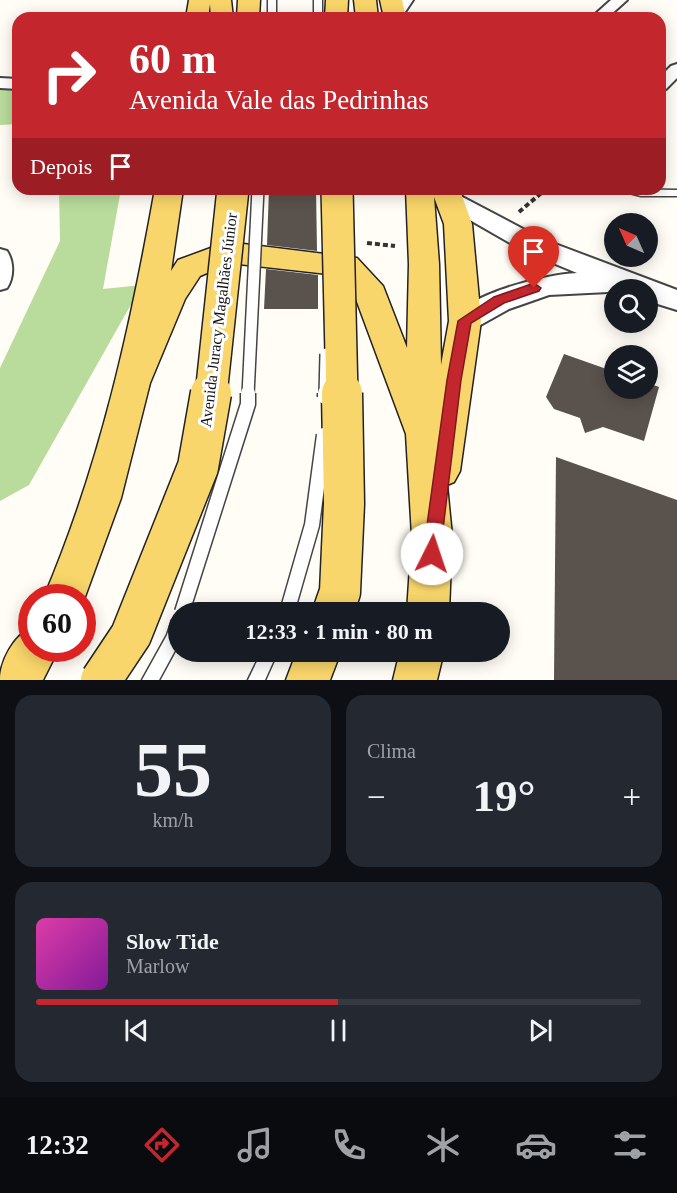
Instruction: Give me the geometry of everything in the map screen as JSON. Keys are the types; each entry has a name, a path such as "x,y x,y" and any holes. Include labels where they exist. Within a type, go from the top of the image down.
{"main road":[{"path":"71,584 106,490 151,294 168,195"},
{"name":"Avenida Juracy Magalhães Júnior","path":"100,680 131,635 198,467 213,381 232,195"},
{"path":"336,602 340,591 344,504 337,195"},
{"path":"432,536 424,434 424,264 437,195"},
{"path":"429,602 432,536 465,321 461,247 439,195"},
{"path":"131,388 170,296 189,268 227,252 346,265 368,286 424,434"},
{"path":"18,680 29,662"},
{"path":"308,680 315,662"},
{"path":"415,680 419,662"}],"street":[{"path":"605,12 620,0"},
{"path":"666,80 677,69"},
{"path":"443,195 533,245 617,279"},
{"path":"0,256 2,268 0,283"},
{"path":"465,321 499,300 521,291 570,281 604,285"},
{"path":"658,294 677,300"}],"lane":[{"path":"186,602 248,404 258,195"},
{"path":"290,602 301,572 321,481 327,338 324,195"},
{"path":"150,680 168,648"},
{"path":"256,680 265,662"}],"path":[{"path":"500,228 539,195"}],"green space":[{"path":"0,89 12,90 12,124 0,125"},
{"path":"59,195 120,195 103,289 142,285 29,485 0,501 0,368 60,241"}],"building":[{"path":"269,195 316,195 317,251 267,245"},
{"path":"266,269 318,275 318,309 264,309"},
{"path":"564,354 604,368 604,399 656,399 644,441 603,427 585,433 580,418 554,409 546,397"},
{"path":"556,457 677,500 677,680 554,680"}],"route":[{"path":"432,554 432,536 454,380 465,321 499,300 534,288"}]}
